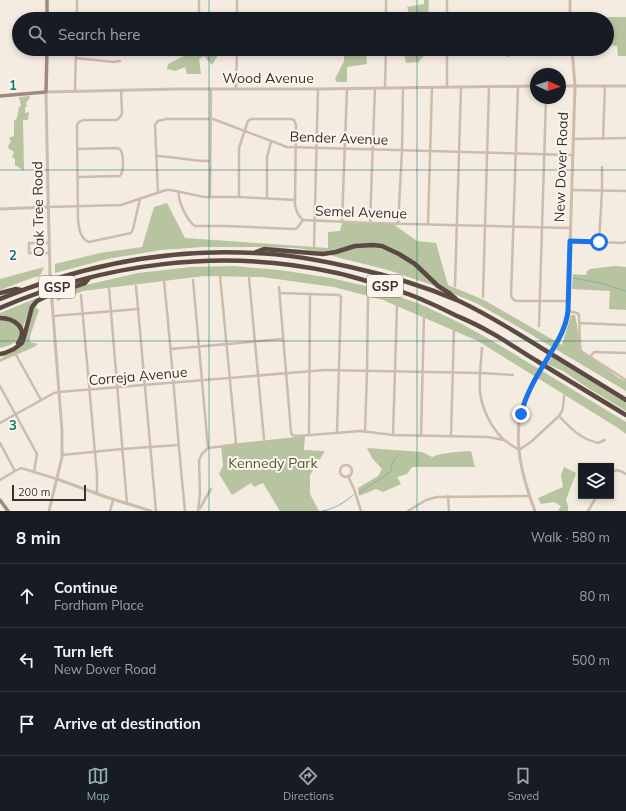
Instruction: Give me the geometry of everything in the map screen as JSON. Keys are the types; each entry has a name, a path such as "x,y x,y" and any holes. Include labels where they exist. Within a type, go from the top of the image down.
{"highway":[{"path":"253,252 264,249 323,254 336,252 355,246 382,246 415,264 438,286 458,301"},
{"name":"GSP","path":"21,290 94,268 147,258 197,253 253,252 335,264 380,274 422,287 458,301 491,317 515,331 626,400"},
{"name":"GSP","path":"0,308 41,292 89,278 151,265 214,260 272,263 304,267 340,274 404,292 425,301 488,331 626,415"},
{"path":"1,354 14,349 22,343 32,307 37,301 44,296 85,283 89,278"},
{"path":"0,293 16,288 21,290"},
{"path":"0,299 21,290"},
{"path":"0,318 9,319 16,322 20,327 22,334 18,343 4,350 1,354"}],"main road":[{"path":"47,0 47,12"},
{"name":"Oak Tree Road","path":"46,92 47,56"},
{"name":"Wood Avenue","path":"0,96 46,92"},
{"path":"0,500 8,511"}],"street":[{"path":"77,12 78,0"},
{"path":"199,0 199,12"},
{"path":"237,0 237,12"},
{"path":"386,0 386,12"},
{"path":"447,0 447,12"},
{"path":"570,0 570,12"},
{"path":"236,89 237,56"},
{"path":"385,88 386,56"},
{"path":"447,56 447,87"},
{"name":"New Dover Road","path":"535,511 520,464 519,424 523,404 530,387 564,328 568,311 575,86 573,56"},
{"path":"75,91 76,58 120,62"},
{"path":"603,139 605,85"},
{"path":"518,86 511,296 513,299 518,301 568,301"},
{"name":"Wood Avenue","path":"46,92 530,86"},
{"path":"566,86 626,86"},
{"path":"428,224 432,87"},
{"path":"455,286 461,87"},
{"path":"483,297 489,87"},
{"path":"342,222 347,88"},
{"path":"370,223 375,88"},
{"path":"398,224 402,151 403,88"},
{"path":"210,89 210,197"},
{"path":"314,246 318,89"},
{"path":"121,90 122,114 119,118 115,120 83,120 76,125 79,225 83,239 89,242 131,232 140,199"},
{"name":"Oak Tree Road","path":"46,92 50,273 62,431 62,458 49,511"},
{"path":"539,326 546,104"},
{"name":"Bender Avenue","path":"158,193 155,125 158,121 166,119 213,119 287,147 573,155"},
{"path":"239,197 239,148 248,120 292,119 295,122 296,211 299,217 303,220"},
{"path":"573,139 626,138"},
{"path":"267,198 267,157 272,142"},
{"path":"77,148 120,149 122,153 123,170 120,176 78,177"},
{"path":"156,156 167,156 200,162 210,161"},
{"path":"599,242 602,167"},
{"path":"0,209 121,205 166,190 204,197 295,200"},
{"path":"572,190 626,191"},
{"name":"Semel Avenue","path":"179,192 178,196 182,206 190,221 195,226 240,226 294,229 297,228 303,220 457,226 570,228"},
{"path":"570,241 626,242"},
{"path":"49,243 29,243 29,253 50,253"},
{"path":"199,511 200,493 198,462 202,454 208,448 236,443 220,276"},
{"path":"250,278 254,342 264,440"},
{"path":"193,280 208,448"},
{"path":"164,281 185,511"},
{"path":"136,286 156,511"},
{"path":"279,287 292,435 364,432 393,435 488,437 504,440"},
{"path":"109,288 127,504"},
{"path":"280,293 340,296 336,433"},
{"path":"309,435 310,294"},
{"path":"81,295 95,452 97,494"},
{"path":"364,432 367,371 368,296"},
{"path":"393,435 397,305"},
{"path":"53,316 139,309"},
{"path":"568,311 578,313 579,315 580,348 583,352 626,380"},
{"path":"421,436 424,315"},
{"path":"580,324 626,325"},
{"path":"450,436 454,328"},
{"path":"171,349 283,339"},
{"path":"482,348 480,390 483,405 495,429 504,440 519,450 559,416 562,411 564,396"},
{"path":"590,357 594,352 626,353"},
{"path":"15,353 41,400"},
{"name":"Correja Avenue","path":"0,423 54,393 59,392 202,381 310,370 513,374"},
{"path":"0,386 37,454 34,472"},
{"path":"559,416 570,428 582,437 598,443 605,440"},
{"path":"0,443 15,471"},
{"path":"62,455 178,445"},
{"path":"343,465 347,465 351,468 352,472 348,476 344,476 340,472 340,468 343,465"},
{"path":"0,480 21,468 57,479 140,509 151,511"},
{"path":"614,471 622,471 626,474"},
{"path":"348,476 361,511"},
{"path":"199,511 211,489"},
{"path":"448,496 449,511"},
{"path":"408,511 426,500 437,497 530,496"},
{"path":"588,511 595,499"},
{"path":"110,511 113,500"}],"green space":[{"path":"424,0 429,0 428,12 409,12 407,7 424,4"},
{"path":"614,17 626,17 626,56 618,56 617,46 614,46"},
{"path":"184,56 204,56 199,59 201,74 187,74 185,67 175,71 167,69 168,64"},
{"path":"204,56 217,56 212,65"},
{"path":"344,56 366,56 367,64 347,67 347,82 337,82 335,79 344,61"},
{"path":"404,56 424,56 419,62 406,63"},
{"path":"30,96 26,103 27,107 25,107 25,113 29,112 28,120 23,120 24,171 15,165 15,159 12,157 14,152 9,149 8,146 11,141 9,138 14,136 14,121 17,118 19,107 21,106 19,97"},
{"path":"167,203 185,238 328,248 328,232 340,231 342,223 393,224 417,241 436,243 448,285 484,300 562,345 571,315 575,315 582,351 619,378 626,381 626,391 476,303 432,285 388,270 317,251 296,248 252,247 203,247 161,250 107,259 55,273 55,264 100,253 142,247 154,207"},
{"path":"234,266 280,270 331,278 374,288 420,304 491,340 626,422 626,434 478,341 383,300 334,287 262,277 204,276 83,291 57,301 56,293 138,273 191,267"},
{"path":"614,266 626,267 626,310 609,309 610,291 572,289 573,274 586,275 587,271 590,269"},
{"path":"44,267 40,276 0,290 0,279"},
{"path":"37,298 30,308 23,327 0,316 0,313"},
{"path":"36,304 36,308 39,310 30,336 30,342 38,344 0,362 0,359 18,348"},
{"path":"0,320 8,320 13,322 19,330 19,336 15,342 0,348"},
{"path":"552,357 626,403 626,411 563,371 547,364"},
{"name":"Kennedy Park","path":"305,436 304,450 325,451 310,475 310,494 319,511 280,511 263,483 254,487 251,483 232,495 219,474 223,466 221,445"},
{"path":"367,448 422,452 432,457 446,453 471,451 475,467 412,467 407,474 397,477 401,484 383,492 376,489 359,496 358,488 378,476 382,469 372,458"},
{"path":"564,467 576,473 566,500 568,511 558,511 561,506 554,502 541,504 538,498 563,487 561,475"}],"waterway":[{"path":"573,278 600,283 626,291"},
{"path":"359,493 390,472 397,455"},
{"path":"322,511 339,505 353,495"}],"route":[{"path":"521,414 523,404 530,387 561,335 566,322 568,311 570,241 599,242"}]}
